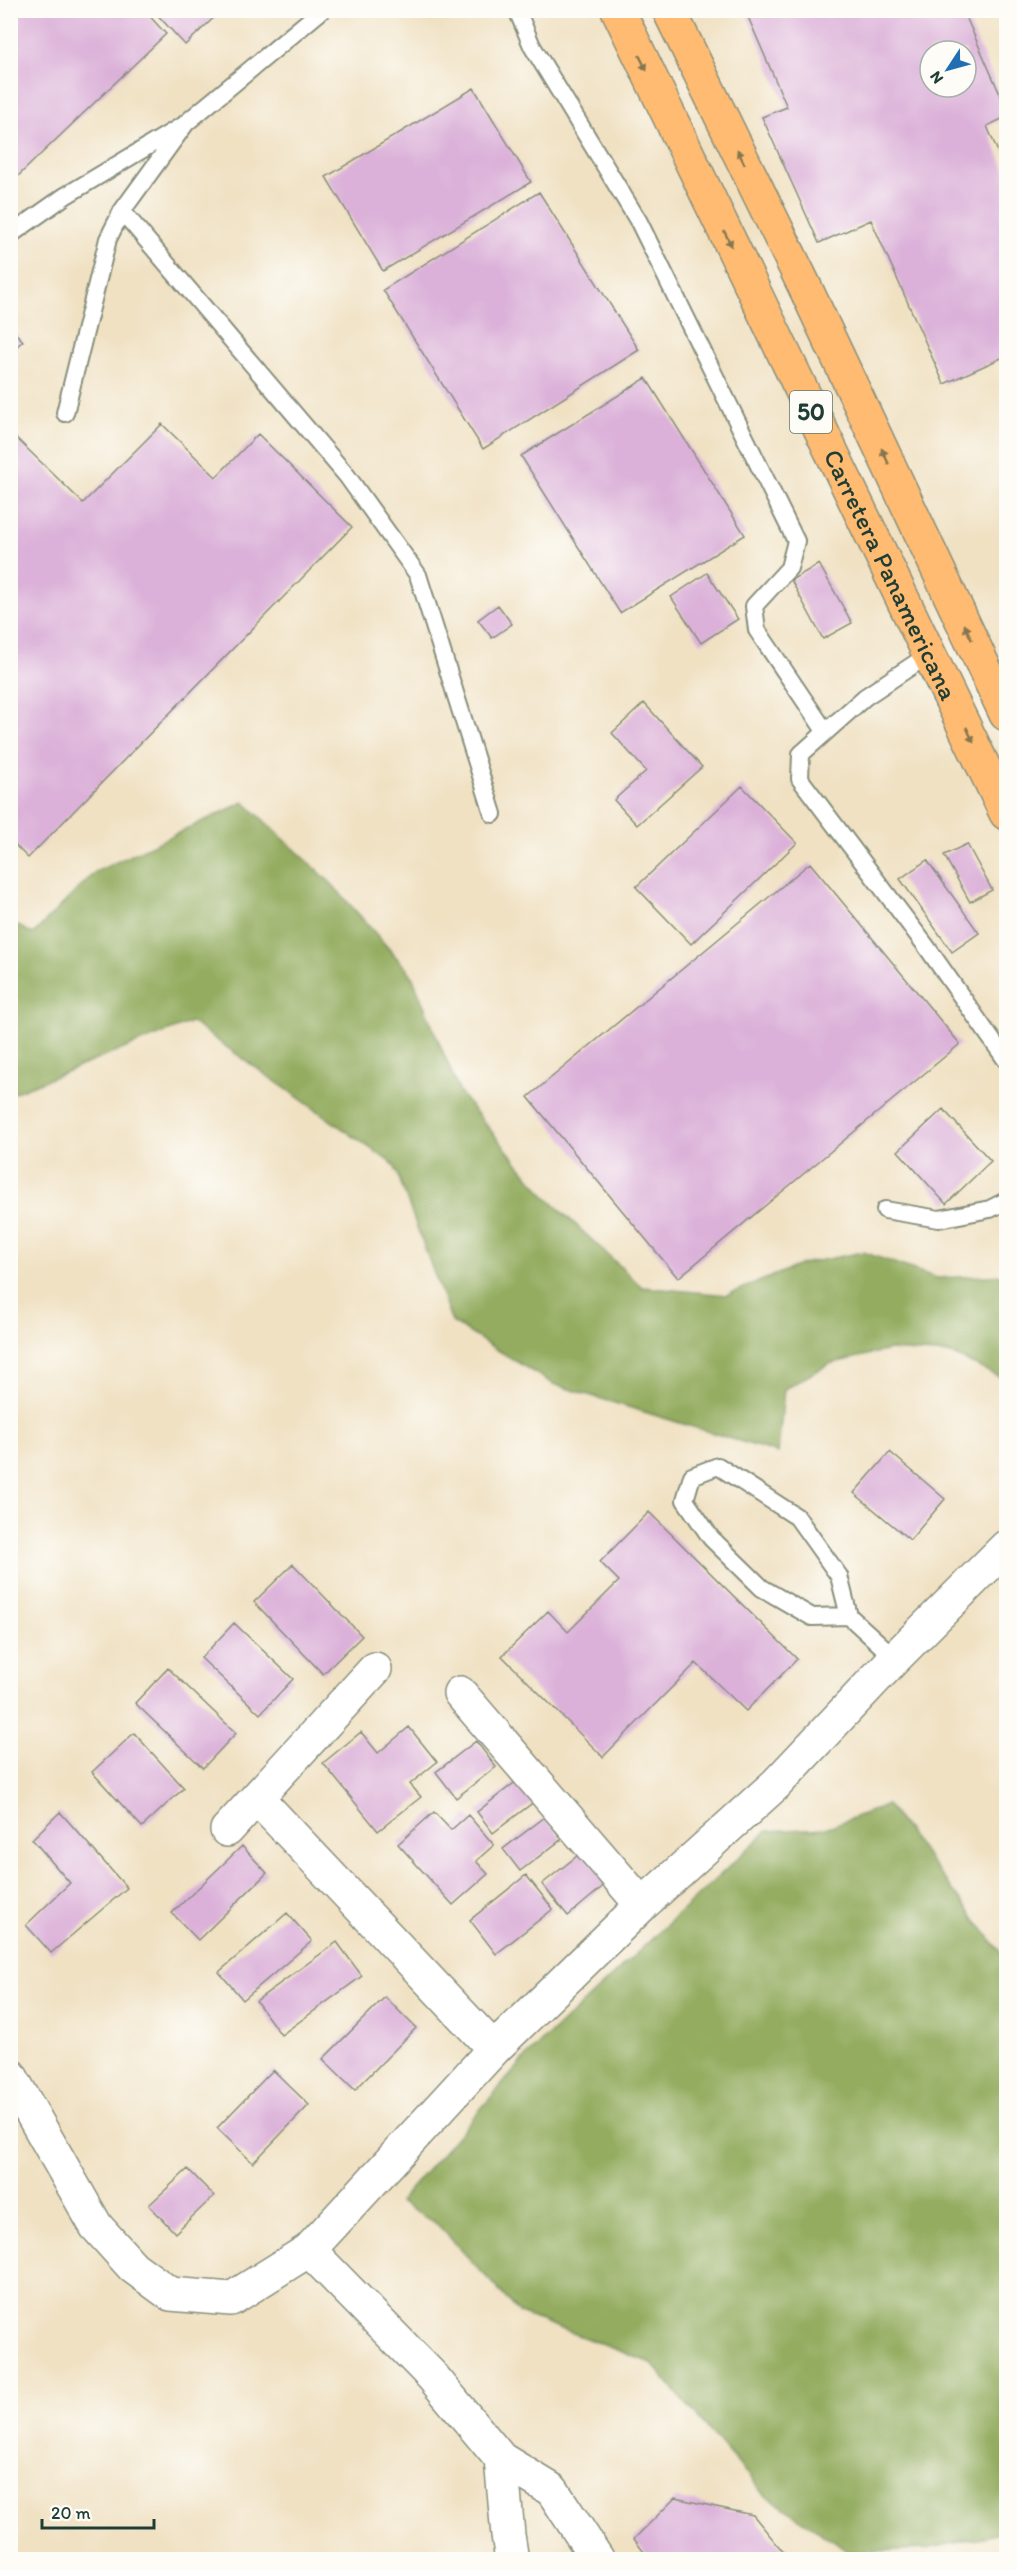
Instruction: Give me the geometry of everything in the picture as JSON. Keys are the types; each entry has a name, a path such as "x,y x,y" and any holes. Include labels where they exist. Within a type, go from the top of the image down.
{"highway":[{"name":"Carretera Panamericana","path":"618,10 1006,813"},
{"name":"Carretera Panamericana","path":"669,10 804,285 1006,714"}],"street":[{"path":"10,2075 96,2226 133,2267 170,2294 231,2299 309,2250 495,2049 642,1905 776,1784 895,1658 1006,1547"},
{"path":"227,1830 258,1799 375,1669"},
{"path":"460,1693 642,1905"},
{"path":"258,1799 495,2049"},
{"path":"309,2250 432,2376 501,2459 552,2490 598,2559"},
{"path":"501,2459 512,2559"}],"lane":[{"path":"10,235 65,196 186,123 322,10"},
{"path":"517,10 532,46 639,222 796,541 789,568 754,606 757,630 825,731"},
{"path":"65,413 108,239 122,211 186,123"},
{"path":"122,211 347,476 418,575 493,814"},
{"path":"928,655 864,697 801,754 800,779 926,946 1006,1060"},
{"path":"885,1210 939,1219 990,1209 1006,1201"},
{"path":"849,1616 812,1617 762,1588 711,1538 685,1500 692,1476 718,1466 797,1517 839,1576 849,1616 895,1658"}],"green space":[{"path":"244,802 331,883 411,974 460,1093 544,1195 642,1287 727,1295 802,1264 863,1252 937,1278 1006,1275 1006,1380 951,1354 889,1350 829,1364 784,1389 778,1453 553,1384 452,1322 394,1165 191,1022 11,1094 11,922 33,934 95,872"},
{"path":"887,1805 1006,1959 1006,2532 927,2549 850,2552 765,2495 651,2363 520,2313 437,2224 399,2202 528,2055 767,1831 826,1828"}],"building":[{"path":"10,10 144,10 166,34 16,178 10,172"},
{"path":"153,10 222,10 185,45"},
{"path":"745,10 963,10 976,39 918,39 918,99 978,99 978,44 1006,108 1006,117 987,126 1006,171 1006,356 944,384 871,220 819,243 762,117 787,107"},
{"path":"474,88 531,182 383,271 326,177"},
{"path":"539,192 639,350 483,449 383,290"},
{"path":"10,328 23,341 10,352"},
{"path":"646,378 745,535 620,613 521,456"},
{"path":"162,424 216,477 258,434 352,527 28,858 10,840 10,432 83,503"},
{"path":"819,564 852,623 823,639 791,580"},
{"path":"707,573 738,619 701,643 671,597"},
{"path":"498,605 512,624 492,638 478,620"},
{"path":"644,703 702,767 637,825 614,800 646,771 612,733"},
{"path":"742,786 797,843 691,944 636,887"},
{"path":"967,844 992,890 970,902 944,855"},
{"path":"927,860 979,933 952,952 900,879"},
{"path":"810,863 960,1044 678,1278 528,1097"},
{"path":"943,1109 991,1161 946,1204 898,1151"},
{"path":"890,1452 945,1499 910,1540 854,1493"},
{"path":"649,1512 797,1659 746,1711 696,1663 603,1757 502,1656 548,1611 568,1632 619,1581 600,1562"},
{"path":"293,1564 362,1636 323,1674 254,1602"},
{"path":"234,1623 293,1679 260,1714 201,1658"},
{"path":"168,1668 236,1733 203,1768 135,1703"},
{"path":"409,1727 437,1762 410,1784 421,1797 378,1831 323,1763 361,1732 378,1753"},
{"path":"134,1733 184,1788 142,1827 92,1772"},
{"path":"476,1741 496,1767 456,1798 436,1772"},
{"path":"518,1780 535,1801 493,1833 477,1812"},
{"path":"60,1812 127,1888 51,1953 26,1925 70,1883 32,1839"},
{"path":"434,1812 451,1830 468,1815 494,1845 476,1861 488,1874 453,1905 398,1844"},
{"path":"545,1817 562,1839 520,1871 503,1849"},
{"path":"242,1846 267,1873 198,1940 172,1913"},
{"path":"582,1852 607,1883 568,1916 542,1884"},
{"path":"526,1875 553,1909 496,1954 470,1920"},
{"path":"287,1913 312,1941 243,2000 219,1972"},
{"path":"337,1942 362,1976 281,2035 256,2001"},
{"path":"385,1997 416,2028 355,2090 323,2059"},
{"path":"273,2070 309,2105 253,2163 217,2128"},
{"path":"188,2169 214,2196 175,2233 149,2205"},
{"path":"675,2498 753,2515 790,2560 650,2560 634,2539"}]}
